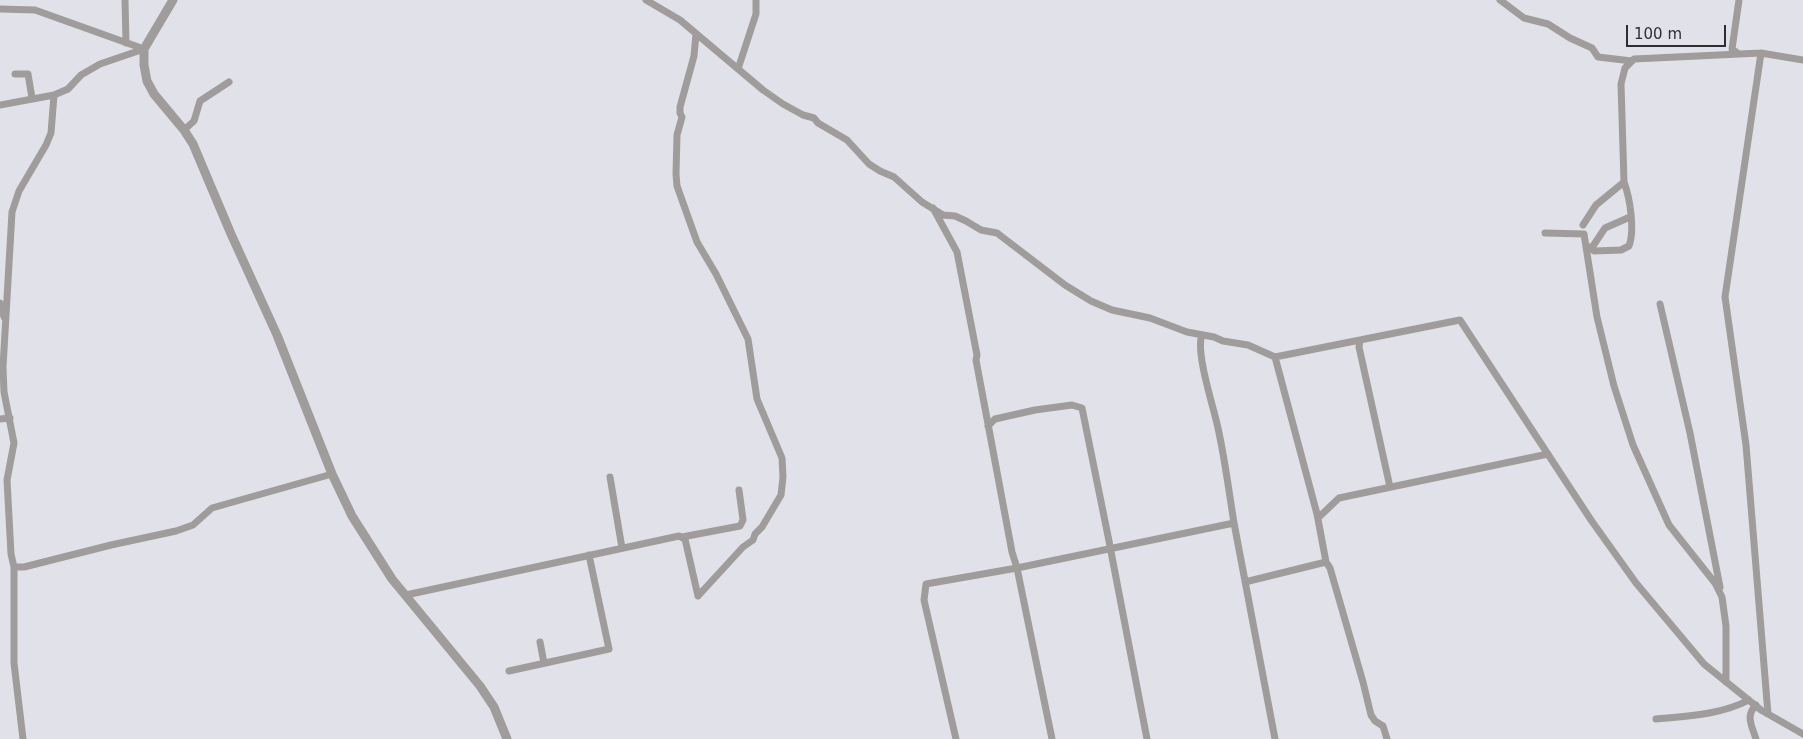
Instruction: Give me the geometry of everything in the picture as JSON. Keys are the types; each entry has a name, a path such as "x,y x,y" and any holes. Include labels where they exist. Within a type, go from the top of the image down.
{"street":[{"path":"125,0 126,43"},
{"path":"173,0 144,49 147,81 154,94 184,130 193,144 277,336 332,474 352,516 392,579 480,686 494,706 508,739"},
{"path":"646,0 680,20 762,90 803,115 814,118 847,140 868,164 880,172 894,177 922,202 943,214 955,216 966,221 980,230 997,233 1065,285 1091,301 1112,310 1150,318 1186,332 1223,342 1248,345 1275,357 1460,320 1591,520 1636,583 1704,664 1768,714 1803,734"},
{"path":"738,69 756,14 756,0"},
{"path":"1500,0 1524,18 1548,24 1580,44 1592,48 1598,57 1632,61"},
{"path":"1739,0 1732,49 1740,54"},
{"path":"0,9 36,10 144,49"},
{"path":"682,537 685,539 698,596 743,547 753,540 781,495 784,477 782,458 757,399 748,339 716,274 697,242 677,186 677,135 682,117 680,107 694,56 696,34"},
{"path":"0,104 54,95 68,89 81,75 100,64 144,49"},
{"path":"1761,53 1726,297 1746,445 1768,714"},
{"path":"1588,247 1594,251 1621,250 1629,246 1633,236 1627,190 1624,182 1621,84 1625,68 1634,59 1761,53 1803,60"},
{"path":"15,74 28,74 32,98"},
{"path":"184,130 194,120 200,101 229,82"},
{"path":"23,739 14,663 14,567 11,554 7,480 14,443 4,392 3,338 6,322 12,212 19,192 51,133 54,95"},
{"path":"1583,225 1596,205 1624,182"},
{"path":"933,208 957,252 1012,552 1017,568 1052,739"},
{"path":"1588,247 1605,228 1630,217"},
{"path":"1545,233 1584,234 1588,247 1598,317 1614,386 1633,445 1669,525 1716,583 1722,597"},
{"path":"0,303 6,322"},
{"path":"1660,304 1690,433 1722,597 1726,626 1726,682"},
{"path":"1202,335 1200,341 1203,363 1218,430 1274,739"},
{"path":"1360,340 1359,347 1390,487"},
{"path":"1275,357 1318,518 1326,562 1330,568 1371,715 1375,721 1383,726 1387,739"},
{"path":"988,426 995,419 1028,411 1072,405 1082,408 1147,739"},
{"path":"0,420 10,418"},
{"path":"1318,518 1339,498 1548,454"},
{"path":"14,567 24,567 176,531 193,525 212,508 332,474"},
{"path":"610,477 622,548"},
{"path":"406,595 679,536 740,526 743,520 739,490"},
{"path":"956,739 924,600 926,584 1111,550 1234,523"},
{"path":"0,531 9,529"},
{"path":"509,671 609,650 590,555"},
{"path":"1245,582 1326,562"},
{"path":"540,642 544,664"},
{"path":"1656,719 1712,713 1749,700"},
{"path":"1756,705 1750,711 1749,716 1756,739"}]}
